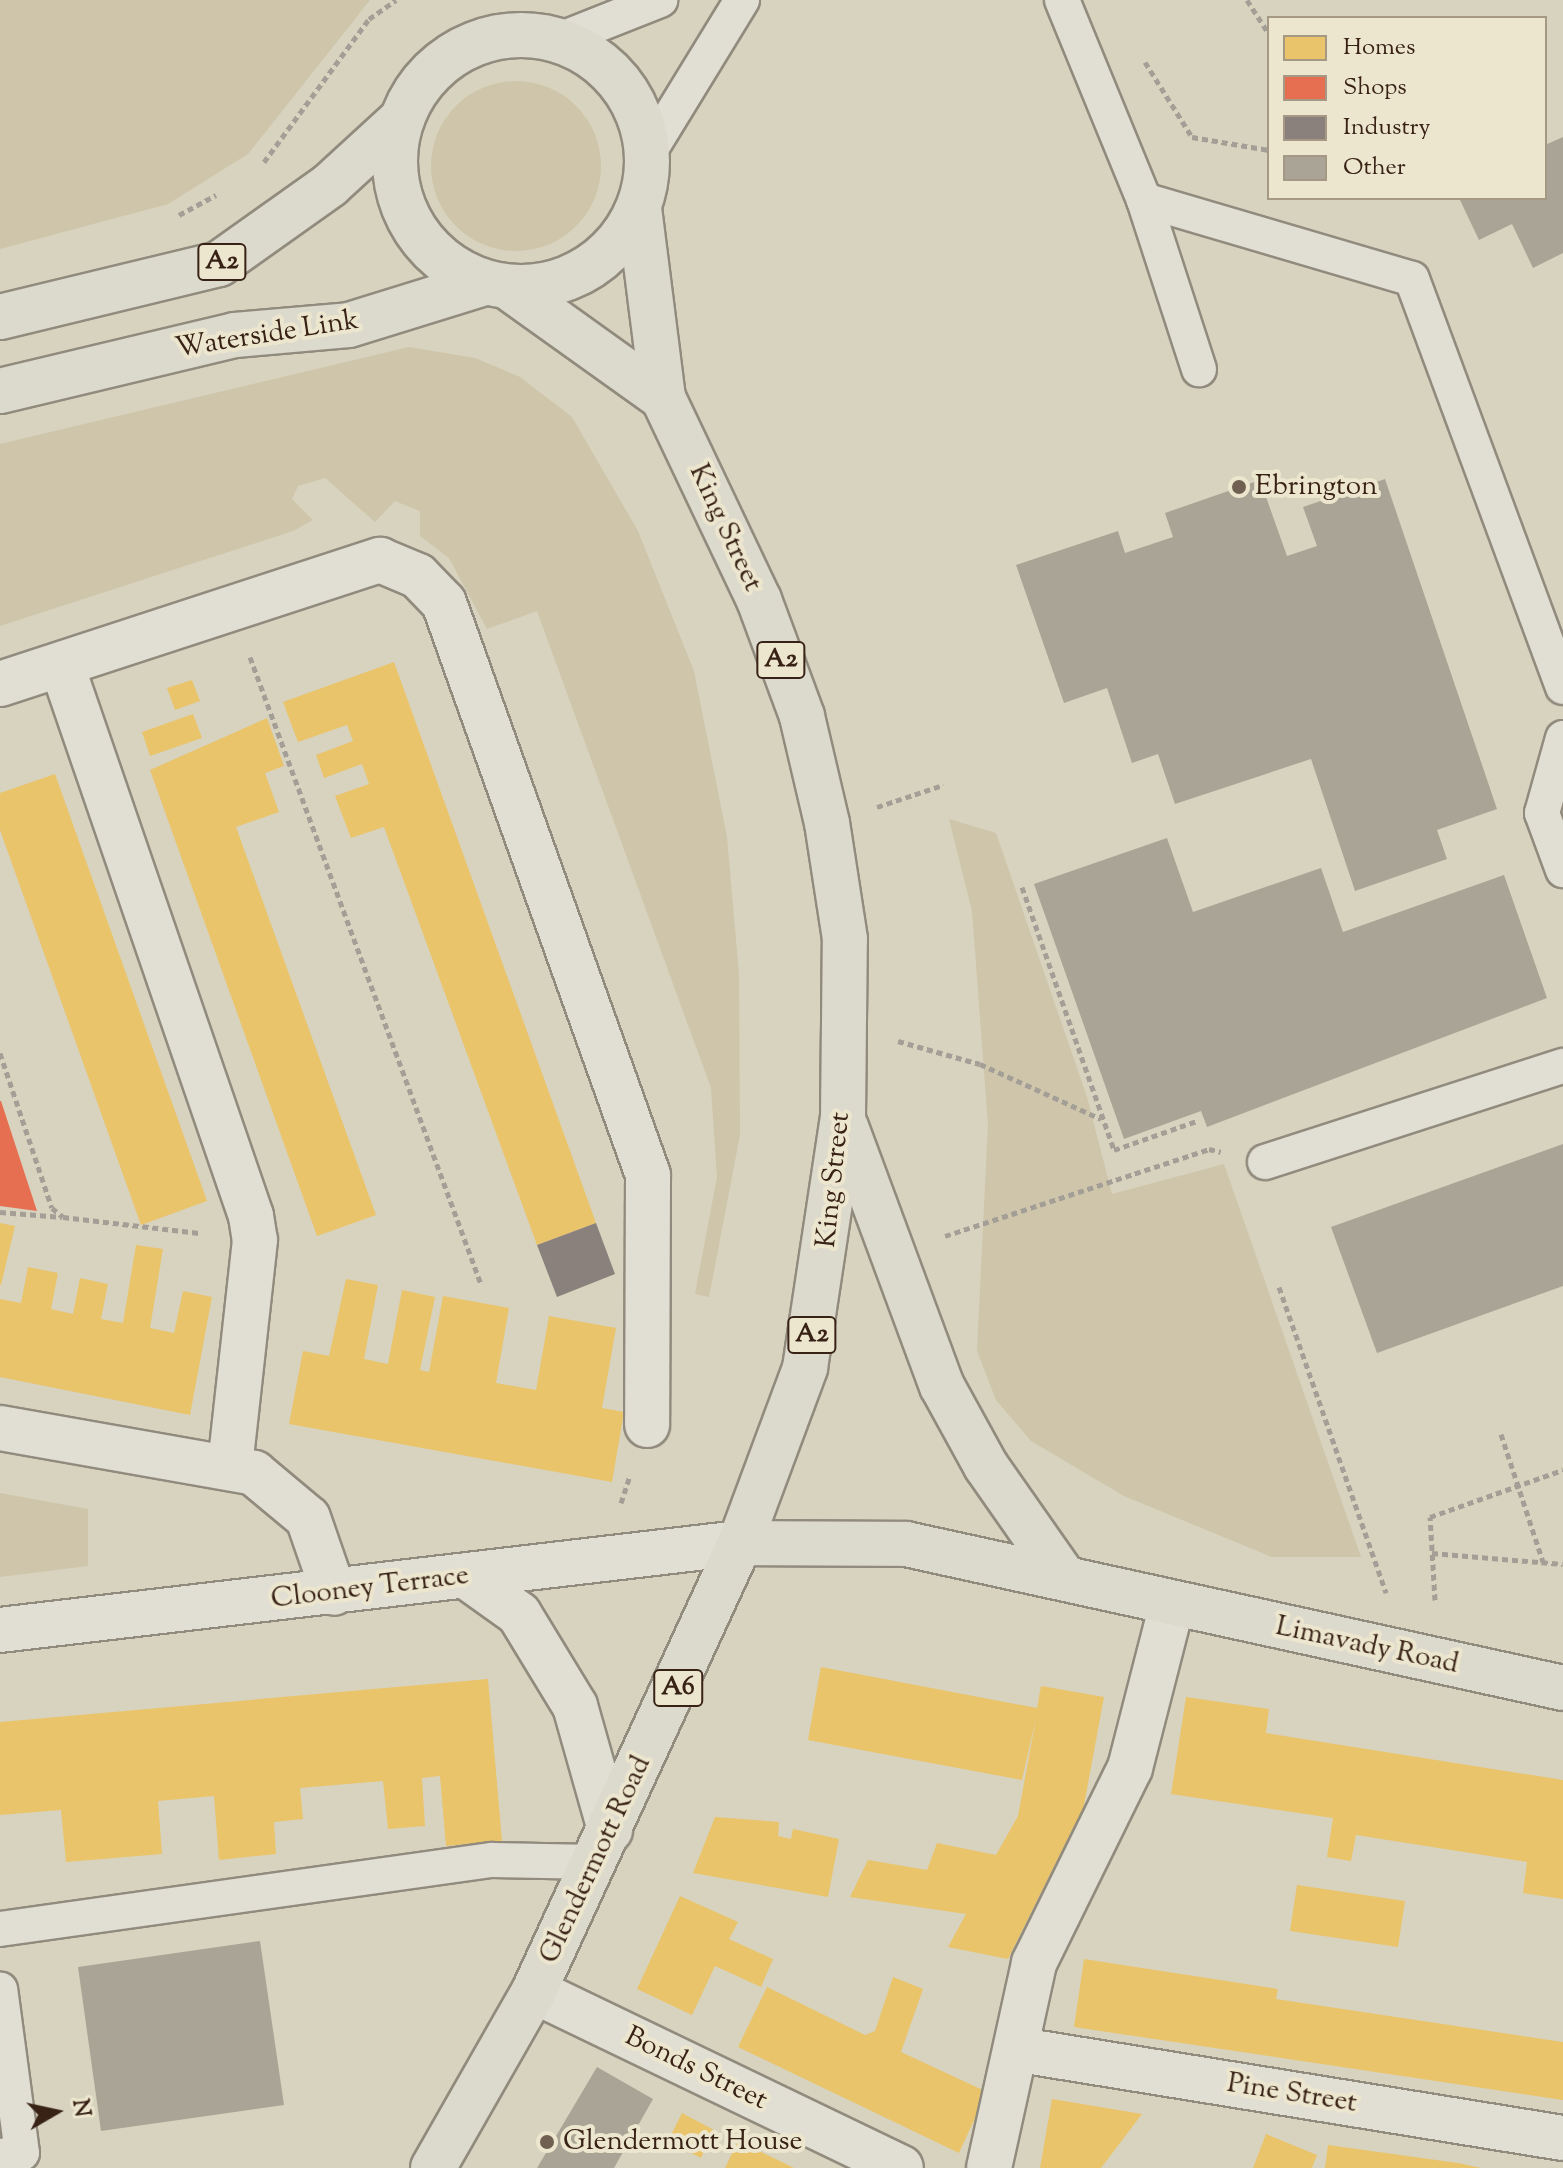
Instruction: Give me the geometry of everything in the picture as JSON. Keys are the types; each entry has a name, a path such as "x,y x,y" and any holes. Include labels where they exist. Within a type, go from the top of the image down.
{"highway":[{"name":"Waterside Link","path":"0,317 219,264 330,185 402,119 422,84 457,52 505,35 559,40 619,81 643,126 647,155 639,208 614,248 578,274 497,285 349,325 235,335 0,391"},
{"name":"Waterside Link","path":"402,119 395,168 413,226 450,265 497,285"},
{"name":"King Street","path":"639,208 663,398 759,600 802,716 827,823 845,939 843,1117 805,1368 740,1543"},
{"name":"King Street","path":"497,285 663,398"},
{"path":"843,1117 942,1386 986,1466 1063,1576"},
{"path":"740,1543 906,1544 1063,1576 1172,1604"},
{"name":"Glendermott Road","path":"433,2168 534,1991 740,1543"},
{"name":"Limavady Road","path":"1172,1604 1563,1688"}],"street":[{"path":"0,684 63,669 380,560 418,576 444,603 648,1175 647,1425"},
{"path":"63,669 255,1240 230,1466"},
{"path":"0,1428 230,1466 279,1489 308,1518 334,1593"},
{"name":"Clooney Terrace","path":"0,1630 740,1543"},
{"path":"466,1576 519,1614 575,1706 603,1846"},
{"path":"989,2168 1020,2050 1034,1963 1130,1768 1172,1604"},
{"name":"Bonds Street","path":"534,1991 901,2168"},
{"name":"Pine Street","path":"1020,2050 1563,2138"}],"lane":[{"path":"559,40 660,0"},
{"path":"647,155 742,0"},
{"path":"1062,0 1144,200 1199,369"},
{"path":"1144,200 1412,279 1563,687"},
{"path":"1563,738 1542,813 1563,870"},
{"path":"1265,1162 1563,1066"},
{"path":"0,1929 603,1846"},
{"path":"0,1989 22,2153 0,2156"}],"path":[{"path":"255,168 369,19 396,0"},
{"path":"1247,0 1267,31"},
{"path":"1142,55 1192,137 1267,150"},
{"path":"133,285 173,219 223,192"},
{"path":"233,611 481,1284"},
{"path":"827,823 943,785"},
{"path":"1022,887 1114,1150 1197,1121"},
{"path":"843,1025 980,1064 1101,1119"},
{"path":"0,1053 52,1208 63,1217"},
{"path":"892,1251 1209,1149 1265,1162"},
{"path":"0,1212 255,1240"},
{"path":"1279,1287 1386,1594"},
{"path":"609,1560 647,1425"},
{"path":"1501,1434 1522,1490 1543,1562"},
{"path":"1435,1600 1430,1517 1522,1490 1563,1470"},
{"path":"1432,1553 1563,1564"}],"shaded area":[{"path":"0,0 370,0 248,154 168,204 0,249"},
{"path":"516,81 548,88 576,106 594,134 601,166 594,198 576,226 548,244 516,251 484,244 456,226 438,198 431,166 438,134 456,106 484,88"},
{"path":"409,347 475,358 520,377 572,417 638,531 694,671 727,837 739,974 740,1135 709,1297 695,1294 717,1177 711,1088 537,611 487,629 449,558 420,536 420,511 395,501 375,522 325,478 298,486 292,499 313,520 293,531 0,626 0,444"},
{"path":"949,819 996,833 1087,1097 1112,1194 1224,1164 1361,1557 1272,1557 1124,1496 1031,1441 996,1400 977,1351 988,1124 972,911"},
{"path":"0,1493 88,1509 88,1566 0,1577"}],"building: Homes":[{"path":"394,662 596,1223 537,1245 384,827 351,838 335,796 369,784 362,764 324,778 316,755 353,741 347,725 298,742 283,702"},
{"path":"192,680 200,701 175,710 167,688"},
{"path":"193,714 202,738 150,756 142,732"},
{"path":"267,718 284,766 265,773 279,812 236,827 376,1215 317,1236 150,770"},
{"path":"55,774 207,1201 141,1225 0,830 0,793"},
{"path":"0,1223 15,1226 1,1285 0,1285"},
{"path":"136,1245 163,1249 150,1328 174,1333 183,1291 212,1297 190,1415 0,1377 0,1299 21,1303 28,1267 58,1273 51,1309 73,1314 80,1278 108,1284 101,1319 123,1323"},
{"path":"346,1279 378,1285 364,1359 388,1364 402,1290 435,1297 420,1370 429,1372 443,1296 509,1308 496,1383 536,1390 549,1316 616,1328 602,1408 624,1412 612,1482 289,1424 303,1351 329,1356"},
{"path":"821,1667 1037,1708 1041,1686 1104,1697 1080,1827 1074,1826 1008,1959 948,1947 966,1914 850,1897 868,1860 927,1870 937,1843 996,1855 1018,1816 1036,1718 1022,1780 808,1740"},
{"path":"488,1679 502,1841 446,1846 440,1776 422,1778 425,1826 388,1829 383,1781 300,1788 303,1819 274,1822 276,1854 219,1860 214,1796 158,1801 162,1854 66,1862 61,1810 0,1815 0,1722"},
{"path":"1186,1697 1269,1709 1266,1733 1563,1780 1563,1899 1523,1893 1527,1862 1356,1835 1351,1861 1327,1857 1333,1818 1171,1794"},
{"path":"715,1817 779,1822 778,1836 791,1839 793,1829 839,1839 828,1897 693,1873"},
{"path":"1297,1885 1405,1901 1398,1947 1290,1931"},
{"path":"680,1896 738,1922 729,1939 773,1959 761,1987 715,1966 692,2015 637,1989"},
{"path":"1084,1959 1278,1989 1276,1999 1563,2042 1563,2100 1074,2027"},
{"path":"893,1977 923,1989 901,2052 987,2092 959,2153 738,2047 767,1987 865,2035 875,2031"},
{"path":"1052,2099 1142,2114 1101,2168 1040,2168"},
{"path":"682,2113 714,2130 701,2158 668,2141"},
{"path":"1266,2134 1317,2155 1312,2168 1253,2168"},
{"path":"738,2141 784,2163 794,2168 725,2168"},
{"path":"1328,2145 1458,2163 1481,2168 1325,2168"}],"building: Shops":[{"path":"1,1101 37,1211 0,1206"}],"building: Industry":[{"path":"596,1223 615,1274 557,1297 537,1245"}],"building: Other":[{"path":"1563,137 1563,253 1533,268 1512,224 1479,240 1460,200 1547,200 1547,144"},
{"path":"1385,479 1497,809 1437,830 1447,859 1355,891 1311,759 1175,804 1158,754 1132,763 1107,688 1064,703 1016,565 1118,531 1125,553 1173,537 1165,513 1260,480 1287,556 1317,546 1303,507"},
{"path":"1167,838 1193,912 1321,868 1343,932 1504,875 1547,998 1207,1127 1201,1111 1124,1139 1034,884"},
{"path":"1563,1144 1563,1286 1377,1353 1331,1227"},
{"path":"260,1941 284,2105 101,2131 78,1967"},
{"path":"597,2067 653,2099 614,2168 537,2168"}],"place":[{"name":"Ebrington","path":"1239,487"},
{"name":"Glendermott House","path":"547,2142"}]}
